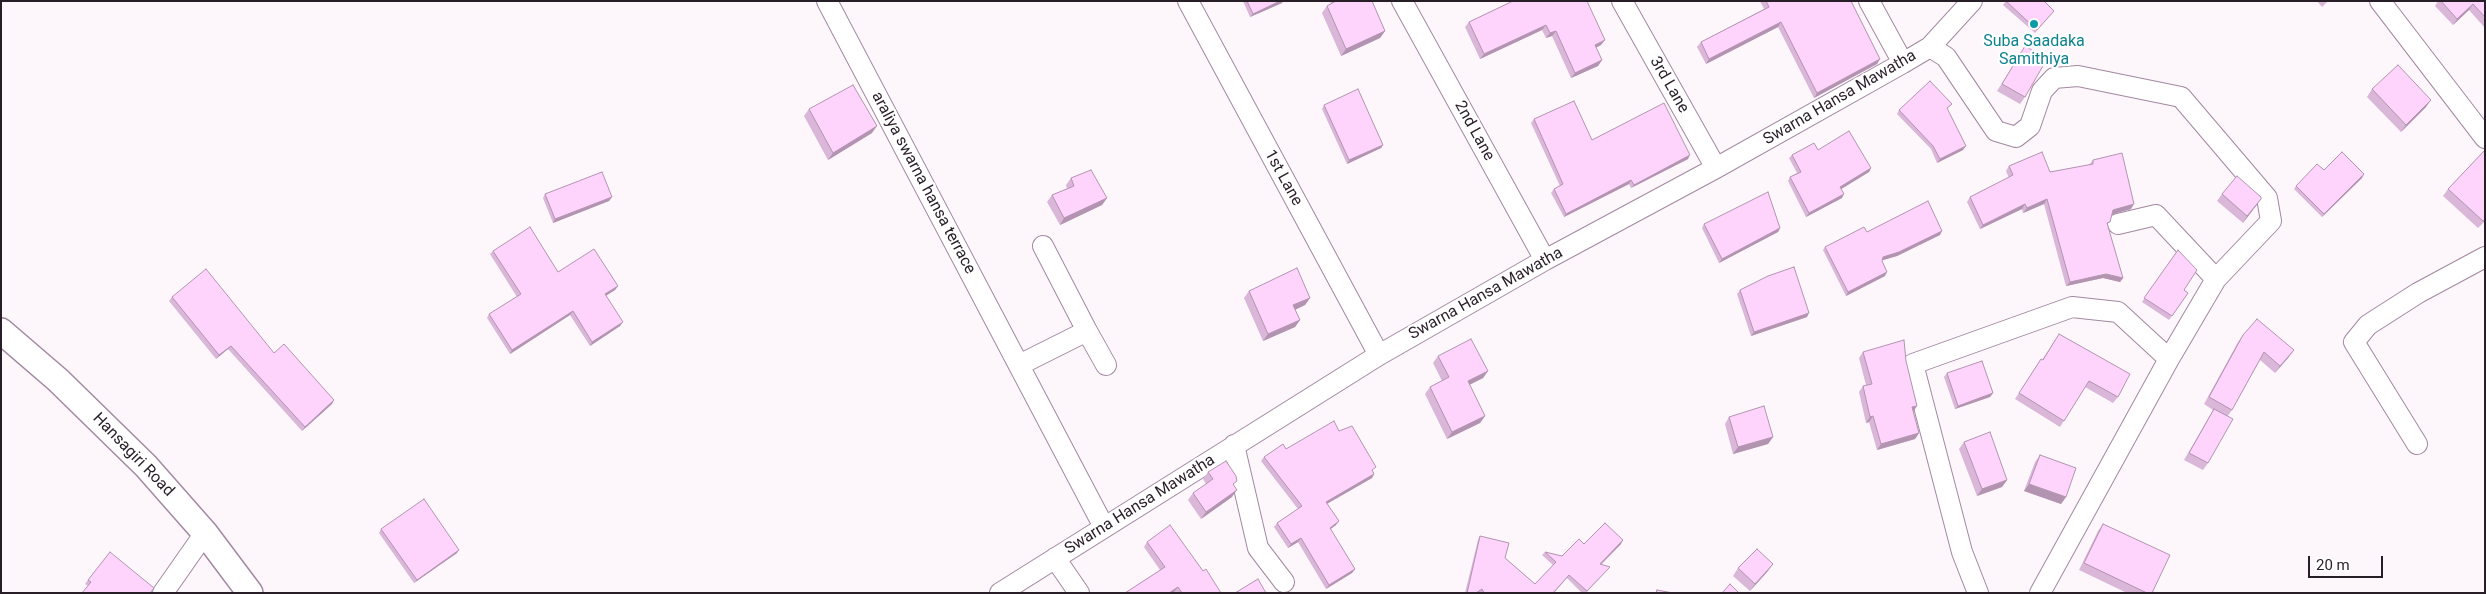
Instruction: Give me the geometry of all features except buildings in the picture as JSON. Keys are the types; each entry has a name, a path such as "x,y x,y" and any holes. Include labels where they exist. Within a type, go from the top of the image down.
{"street":[{"name":"araliya swarna hansa terrace","path":"827,1 1104,528"},
{"name":"1st Lane","path":"1188,1 1380,355"},
{"name":"2nd Lane","path":"1402,1 1545,260"},
{"name":"3rd Lane","path":"1622,1 1716,168"},
{"path":"1869,1 1903,63"},
{"name":"Swarna Hansa Mawatha","path":"1000,593 1380,355 1545,260 1716,168 1930,47 1972,1"},
{"path":"2380,1 2485,138"},
{"path":"1930,47 1946,57 1996,131 2016,137 2030,126 2042,92 2054,78 2078,76 2181,97 2267,198 2271,221 2216,279 2169,359 2040,593"},
{"path":"2118,224 2156,214 2216,279"},
{"path":"1042,246 1086,332 1106,365"},
{"path":"2417,444 2360,356 2354,342 2368,325 2418,293 2485,257"},
{"path":"1978,593 1962,552 1913,364 2072,307 2118,312 2169,359"},
{"name":"Hansagiri Road","path":"1,331 58,380 146,466 204,533 250,593"},
{"path":"1019,365 1086,332"},
{"path":"1234,445 1258,548 1284,582"},
{"path":"163,593 204,533"},
{"path":"1055,558 1079,593"}],"place":[{"name":"Suba Saadaka Samithiya","path":"2034,24"}]}
